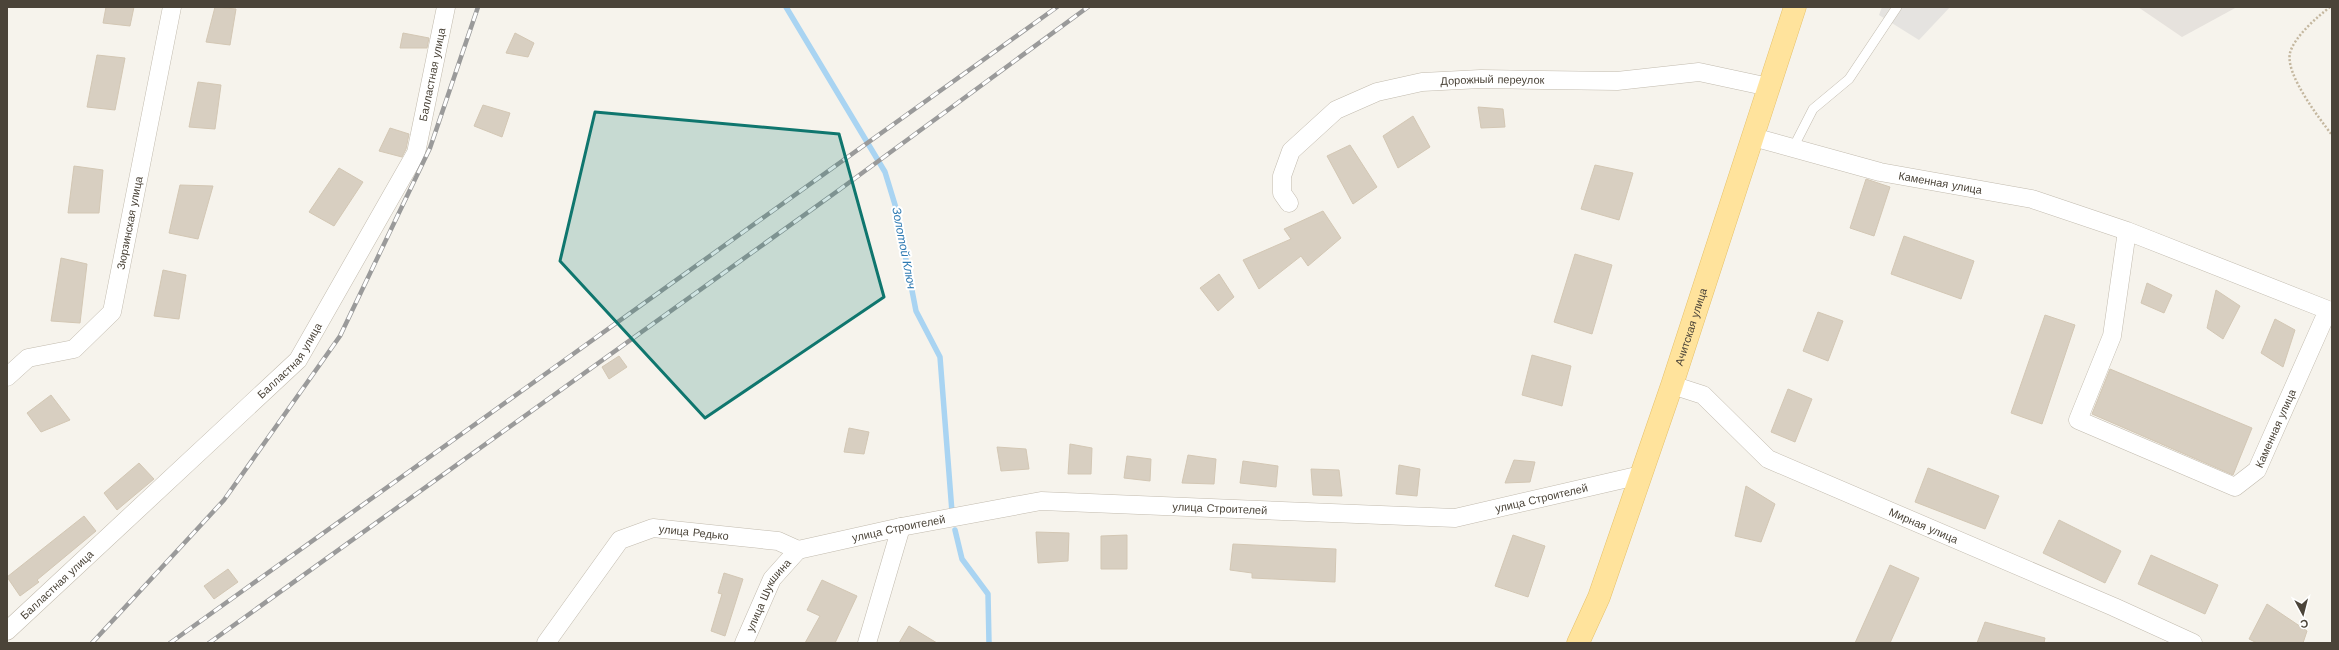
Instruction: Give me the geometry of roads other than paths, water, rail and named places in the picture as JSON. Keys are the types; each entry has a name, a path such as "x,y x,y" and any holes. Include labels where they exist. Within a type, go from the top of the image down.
{"main road":[{"name":"Ачитская улица","path":"1578,643 1599,597 1672,385 1795,7"}],"street":[{"name":"Зюрзинская улица","path":"7,377 28,358 74,349 112,312 172,7"},
{"name":"Балластная улица","path":"7,631 298,360 416,153 446,7"},
{"name":"Дорожный переулок","path":"1289,203 1282,193 1282,176 1291,151 1336,110 1377,92 1422,82 1481,79 1617,81 1699,72 1769,87"},
{"name":"Каменная улица","path":"1752,137 1880,172 2032,199 2127,231 2330,311 2257,470 2235,487 2078,420 2112,336 2127,231"},
{"name":"Мирная улица","path":"1672,385 1703,395 1768,459 2114,607 2193,643"},
{"name":"улица Строителей","path":"798,550 901,527 1041,501 1455,518 1641,475"},
{"path":"867,643 901,527"},
{"name":"улица Редько","path":"546,643 620,540 653,528 778,541 798,550"},
{"name":"улица Шукшина","path":"744,643 772,579 798,550"}],"lane":[{"path":"1793,148 1813,109 1849,79 1898,7"}],"waterway":[{"name":"Золотой Ключ","path":"786,7 885,172 896,208 916,311 940,357 952,512"},
{"name":"Золотой Ключ","path":"955,530 962,559 988,594 989,643"}],"railway":[{"path":"92,643 224,500 340,336 430,148 478,7"},
{"path":"170,643 1057,7"},
{"path":"209,643 839,190 1088,7"}]}
